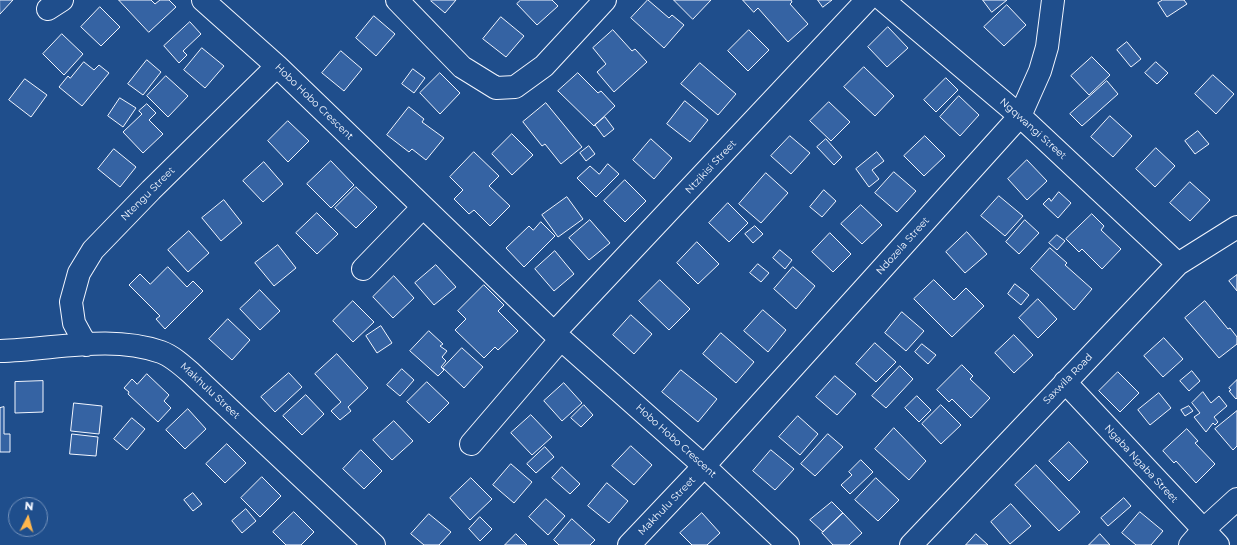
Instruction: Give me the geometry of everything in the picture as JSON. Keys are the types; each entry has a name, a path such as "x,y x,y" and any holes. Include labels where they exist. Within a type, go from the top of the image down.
{"street":[{"name":"Hobo Hobo Crescent","path":"203,0 277,66 558,336 704,466 788,545"},
{"path":"398,0 462,67 496,88 515,87 544,66 605,0"},
{"name":"Ntzikisi Street","path":"558,336 868,0"},
{"name":"Ngqwangi Street","path":"883,0 1020,116 1178,264"},
{"name":"Ndozela Street","path":"704,466 1020,116 1040,71 1047,47 1053,0"},
{"name":"Ntengu Street","path":"86,345 74,323 71,302 79,273 93,250 151,190 277,66"},
{"path":"363,270 423,207"},
{"name":"Saxwila Road","path":"911,545 1178,264 1237,227"},
{"path":"471,444 558,336"},
{"name":"Makhulu Street","path":"0,351 97,343 118,344 162,352 180,363 374,545"},
{"name":"Ngaba Ngaba Street","path":"1065,382 1203,540"},
{"name":"Makhulu Street","path":"629,545 704,466"},
{"path":"1203,540 1237,500"}],"building":[{"path":"0,0 13,0 0,14"},
{"path":"119,0 151,0 155,4 160,0 169,0 176,7 149,32"},
{"path":"456,0 445,13 431,1"},
{"path":"521,0 552,0 558,6 537,25 517,4"},
{"path":"648,0 669,18 672,15 684,25 664,48 631,18"},
{"path":"674,0 711,0 693,19"},
{"path":"743,0 791,0 792,2 790,4 808,24 788,42 758,8 754,12"},
{"path":"818,0 832,0 823,7"},
{"path":"983,0 1007,0 992,12"},
{"path":"1163,0 1184,0 1187,4 1167,17 1158,3"},
{"path":"1007,5 1026,25 1004,46 984,27"},
{"path":"100,7 120,27 101,46 81,27"},
{"path":"374,16 395,34 376,56 356,38"},
{"path":"501,17 524,36 506,57 483,39"},
{"path":"190,22 201,34 183,51 187,55 179,63 164,46"},
{"path":"888,27 908,48 887,67 868,47"},
{"path":"613,30 632,51 635,49 647,62 614,92 597,72 606,64 593,48"},
{"path":"749,30 769,50 748,71 728,51"},
{"path":"62,34 83,54 64,75 43,54"},
{"path":"1127,42 1141,59 1131,67 1117,50"},
{"path":"202,48 224,66 205,88 184,70"},
{"path":"341,51 362,69 344,91 322,73"},
{"path":"1092,57 1110,75 1089,95 1071,76"},
{"path":"147,60 161,72 143,95 128,84"},
{"path":"84,62 94,70 99,65 109,73 82,106 59,87 68,76 70,78"},
{"path":"1156,62 1168,73 1157,84 1145,73"},
{"path":"700,63 736,94 718,115 681,84"},
{"path":"864,67 894,96 875,116 844,87"},
{"path":"413,69 425,78 414,93 402,84"},
{"path":"440,73 460,93 440,114 420,93"},
{"path":"578,73 598,93 601,91 615,106 594,126 558,91"},
{"path":"1213,75 1234,94 1216,114 1195,94"},
{"path":"166,76 188,96 168,117 147,96"},
{"path":"946,78 958,90 936,112 924,100"},
{"path":"25,79 47,95 31,117 9,100"},
{"path":"1107,81 1118,94 1082,126 1070,114"},
{"path":"959,96 979,115 960,136 940,117"},
{"path":"120,98 136,108 123,127 108,116"},
{"path":"685,101 708,120 690,142 667,124"},
{"path":"829,102 850,122 831,141 810,121"},
{"path":"546,103 582,147 561,164 545,144 542,146 523,122"},
{"path":"147,104 156,113 149,120 163,134 143,153 123,132 142,114 139,111"},
{"path":"409,107 424,119 422,122 444,138 426,160 412,149 409,152 387,135"},
{"path":"1110,116 1132,136 1113,157 1091,137"},
{"path":"605,117 614,129 604,137 595,125"},
{"path":"288,121 309,141 288,162 268,141"},
{"path":"1198,131 1209,144 1195,154 1185,141"},
{"path":"512,134 533,155 512,175 492,154"},
{"path":"790,136 810,153 791,174 771,156"},
{"path":"925,136 945,156 924,176 904,156"},
{"path":"651,139 672,158 654,179 633,160"},
{"path":"826,139 842,157 834,165 817,147"},
{"path":"589,146 595,154 586,161 580,153"},
{"path":"1156,148 1175,166 1155,187 1136,169"},
{"path":"114,149 136,167 120,187 98,169"},
{"path":"474,152 499,176 489,186 510,206 490,226 474,210 469,214 454,199 463,190 450,177"},
{"path":"877,152 884,161 872,170 879,179 869,187 856,169"},
{"path":"1027,160 1047,181 1027,200 1008,179"},
{"path":"331,161 354,185 331,208 307,184"},
{"path":"264,162 283,184 263,202 243,181"},
{"path":"608,164 619,174 596,197 577,178 590,166 599,174"},
{"path":"894,172 916,191 897,212 875,193"},
{"path":"766,173 788,193 761,223 739,204"},
{"path":"625,180 646,201 625,222 604,201"},
{"path":"1190,182 1210,200 1190,221 1170,203"},
{"path":"356,187 377,207 356,228 335,208"},
{"path":"824,190 836,201 822,217 810,207"},
{"path":"1059,192 1071,203 1058,218 1043,204 1049,198 1051,201"},
{"path":"999,196 1023,216 1005,236 981,216"},
{"path":"567,197 583,219 558,237 542,215"},
{"path":"224,200 242,223 221,241 202,218"},
{"path":"728,203 748,223 729,242 709,223"},
{"path":"861,205 882,225 862,244 841,224"},
{"path":"317,213 338,234 317,254 296,233"},
{"path":"1092,214 1104,226 1101,230 1121,249 1102,269 1082,249 1079,252 1066,239"},
{"path":"590,220 610,243 589,260 569,238"},
{"path":"1025,220 1039,233 1019,254 1006,242"},
{"path":"541,222 555,236 524,267 506,248 529,226 533,230"},
{"path":"755,226 763,234 753,243 745,234"},
{"path":"189,231 209,253 188,272 168,250"},
{"path":"967,232 987,254 965,273 946,252"},
{"path":"830,233 851,254 833,272 812,252"},
{"path":"1057,235 1065,241 1057,250 1049,243"},
{"path":"697,242 719,264 698,284 677,263"},
{"path":"278,245 296,268 274,286 255,263"},
{"path":"1050,248 1067,263 1065,265 1092,289 1074,310 1031,269"},
{"path":"780,250 792,260 785,269 773,258"},
{"path":"555,251 574,274 554,291 535,269"},
{"path":"758,264 769,273 761,282 750,273"},
{"path":"436,265 456,287 434,305 415,283"},
{"path":"168,267 187,287 193,281 203,291 165,329 156,319 160,316 129,285 140,274 150,284"},
{"path":"793,267 815,286 796,309 774,289"},
{"path":"1237,275 1237,291 1229,281"},
{"path":"394,276 414,298 393,318 373,297"},
{"path":"660,280 690,309 669,330 639,301"},
{"path":"934,280 954,300 966,288 984,306 952,337 914,299"},
{"path":"1015,284 1029,295 1021,305 1008,294"},
{"path":"484,285 504,305 498,311 518,331 498,350 495,347 484,358 455,330 466,319 458,311"},
{"path":"260,290 280,311 260,330 240,309"},
{"path":"1038,299 1057,319 1038,338 1019,318"},
{"path":"353,301 374,322 353,342 333,321"},
{"path":"1205,301 1228,329 1230,328 1237,337 1237,344 1219,358 1185,318"},
{"path":"763,310 786,330 768,352 744,331"},
{"path":"902,312 924,331 906,351 885,333"},
{"path":"631,315 652,334 634,354 613,335"},
{"path":"228,319 250,340 232,360 209,339"},
{"path":"381,326 392,343 377,353 366,336"},
{"path":"429,331 443,344 440,346 447,351 442,357 446,361 441,367 444,370 438,376 410,351"},
{"path":"721,333 754,362 736,383 703,354"},
{"path":"1014,335 1033,355 1014,373 995,353"},
{"path":"1164,338 1183,359 1163,377 1144,356"},
{"path":"875,343 896,362 876,382 856,364"},
{"path":"922,344 936,355 928,364 915,352"},
{"path":"462,348 483,367 464,388 443,368"},
{"path":"337,354 368,388 348,407 351,411 340,420 331,411 341,402 315,374"},
{"path":"962,365 973,376 970,379 990,398 971,418 952,399 949,402 937,390"},
{"path":"900,366 913,379 886,408 872,396"},
{"path":"402,369 414,380 400,396 387,385"},
{"path":"681,370 717,399 698,422 662,392"},
{"path":"1192,371 1200,381 1189,391 1180,381"},
{"path":"1118,372 1139,393 1120,412 1099,391"},
{"path":"289,373 302,387 275,412 261,397"},
{"path":"147,374 169,395 164,401 171,408 158,422 128,394 129,392 124,388 132,379 137,384"},
{"path":"835,376 856,394 837,415 816,397"},
{"path":"1237,380 1236,399 1229,391 1231,390 1229,388"},
{"path":"43,381 43,412 15,413 15,382"},
{"path":"427,382 449,403 429,423 407,402"},
{"path":"564,383 582,403 562,421 544,401"},
{"path":"1203,392 1211,403 1219,396 1227,406 1214,417 1218,422 1215,425 1213,423 1206,432 1194,417 1200,413 1192,403"},
{"path":"1159,393 1171,408 1150,425 1138,410"},
{"path":"306,395 324,414 302,435 283,416"},
{"path":"917,396 931,410 919,422 905,408"},
{"path":"74,403 102,406 99,434 71,431"},
{"path":"584,405 593,415 581,427 571,418"},
{"path":"941,405 961,425 941,444 922,424"},
{"path":"1189,406 1193,411 1185,416 1181,410"},
{"path":"4,407 4,434 10,434 10,452 0,452 0,408"},
{"path":"188,409 206,429 185,449 166,430"},
{"path":"1237,411 1237,446 1233,450 1215,429"},
{"path":"531,415 552,437 532,455 511,433"},
{"path":"798,416 818,434 800,455 779,437"},
{"path":"132,418 145,429 127,450 114,439"},
{"path":"394,421 413,441 392,460 373,440"},
{"path":"894,428 926,461 909,480 875,449"},
{"path":"1187,429 1198,441 1195,443 1215,464 1196,483 1176,461 1174,463 1163,451"},
{"path":"72,434 98,437 96,456 70,454"},
{"path":"828,434 843,447 815,476 801,464"},
{"path":"1069,442 1088,462 1069,481 1049,461"},
{"path":"227,444 246,463 225,483 206,464"},
{"path":"631,446 652,465 634,485 612,466"},
{"path":"545,447 554,457 536,473 527,464"},
{"path":"361,450 382,471 364,489 343,469"},
{"path":"771,450 794,469 775,490 753,471"},
{"path":"861,460 873,472 850,494 841,485 852,475 849,472"},
{"path":"511,464 532,482 514,503 493,485"},
{"path":"1036,465 1080,512 1059,531 1015,485"},
{"path":"562,467 580,484 570,494 552,478"},
{"path":"262,477 281,496 260,517 241,498"},
{"path":"471,478 492,499 470,520 450,498"},
{"path":"876,478 899,500 878,521 855,500"},
{"path":"607,483 628,501 609,523 588,506"},
{"path":"193,493 202,504 193,511 184,500"},
{"path":"1124,498 1131,506 1108,526 1101,518"},
{"path":"546,499 565,516 548,535 529,517"},
{"path":"832,502 843,513 823,532 810,520"},
{"path":"1011,504 1031,526 1010,544 991,522"},
{"path":"246,509 256,521 242,533 232,521"},
{"path":"294,512 314,532 301,545 286,545 273,532"},
{"path":"1140,512 1163,531 1151,545 1136,545 1122,533"},
{"path":"702,513 720,533 707,545 692,545 680,533"},
{"path":"843,513 862,533 849,545 833,545 822,533"},
{"path":"429,514 451,532 439,545 424,545 411,534"},
{"path":"480,517 492,529 480,541 469,529"},
{"path":"572,519 595,540 590,545 559,545 554,540"},
{"path":"516,534 527,545 505,545"},
{"path":"976,534 988,545 966,545"},
{"path":"1100,534 1110,545 1089,545"}]}
